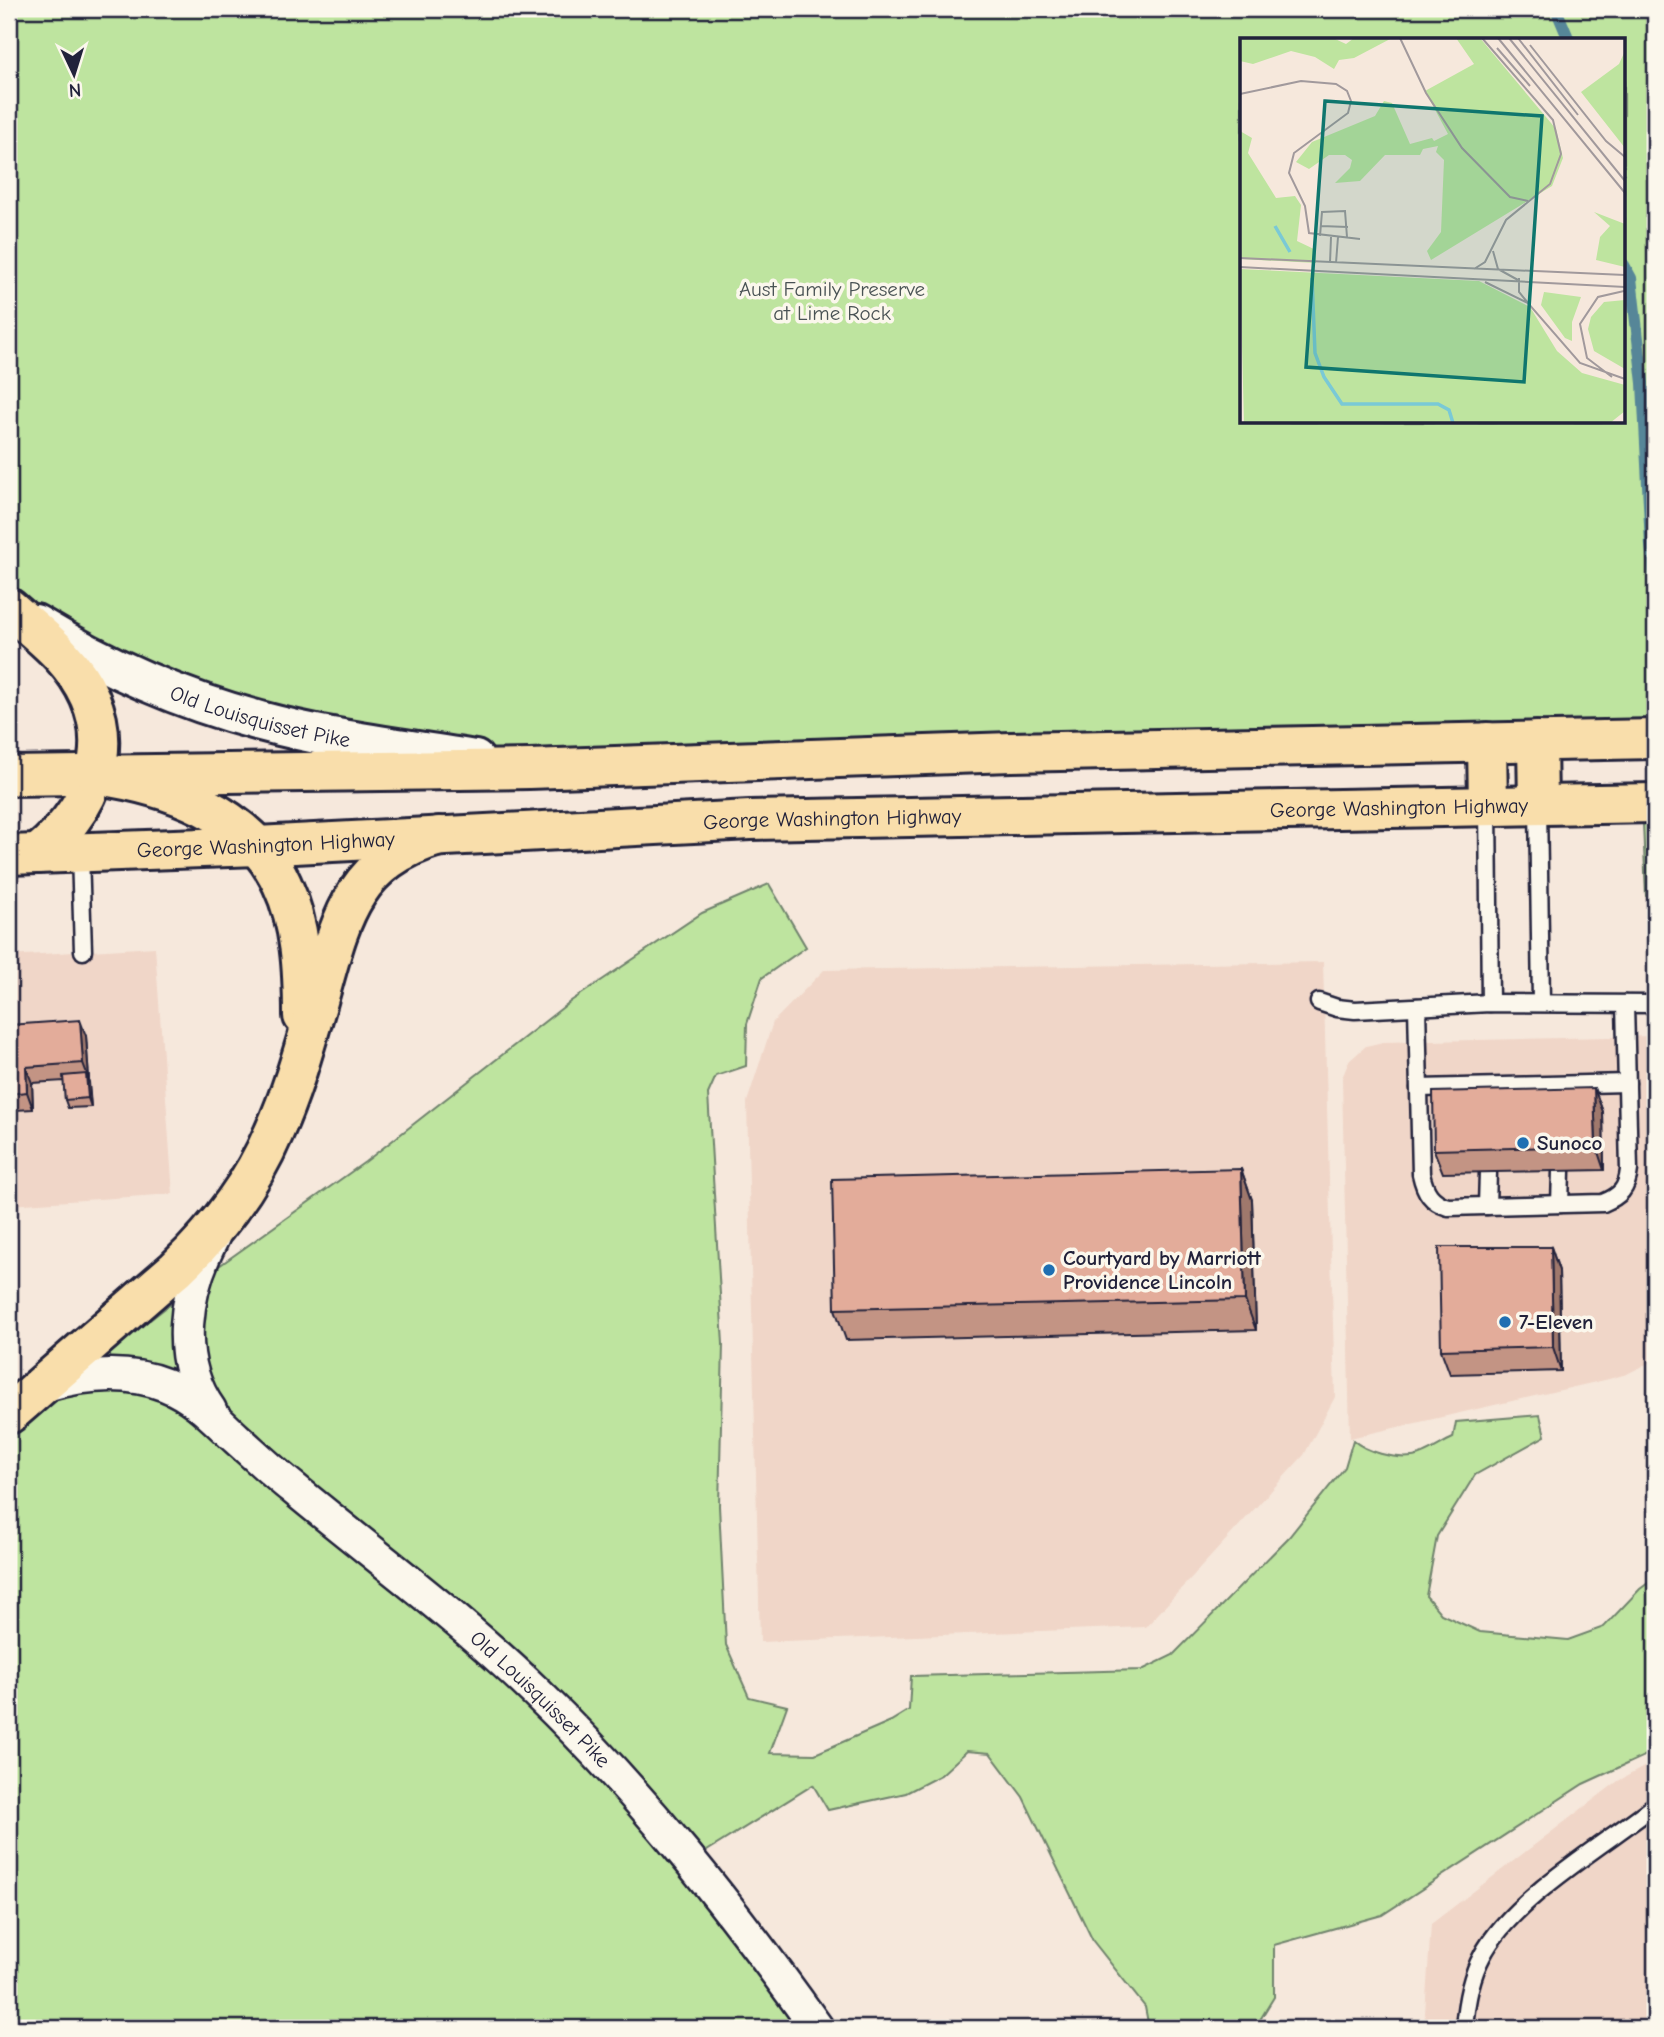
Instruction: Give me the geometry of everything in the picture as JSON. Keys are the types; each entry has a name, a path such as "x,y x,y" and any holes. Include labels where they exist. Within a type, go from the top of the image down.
{"main road":[{"path":"9,608 61,655 83,687 98,731 99,754 90,791 70,823 24,855"},
{"path":"9,776 529,769 873,756 1655,739"},
{"path":"1537,741 1538,805"},
{"path":"1487,742 1488,806"},
{"path":"96,775 146,784 193,800 232,823 257,846 282,883 295,923 303,1000 301,1060"},
{"name":"George Washington Highway","path":"24,855 257,846 750,820 1655,803"},
{"path":"9,1415 176,1269 201,1245 239,1197 273,1134 301,1060 337,934 355,894 377,868 400,851 439,836"}],"street":[{"name":"Old Louisquisset Pike","path":"9,608 103,661 164,689 227,712 311,732 529,769"},
{"path":"215,1417 203,1400 189,1365 186,1342 187,1317 198,1270 221,1221"},
{"path":"41,1386 86,1375 147,1378 184,1394 215,1417"},
{"name":"Old Louisquisset Pike","path":"215,1417 293,1488 473,1634 536,1691 590,1746 694,1865 743,1926 817,2028"}],"lane":[{"path":"1538,805 1541,1002"},
{"path":"1488,806 1490,1003"},
{"path":"80,853 83,951"},
{"path":"1319,1002 1355,1010 1490,1003 1655,1004"},
{"path":"1417,1007 1421,1174 1428,1195 1438,1204 1448,1207 1603,1203 1614,1199 1623,1191 1629,1170 1625,1004"},
{"path":"1419,1088 1627,1083"},
{"path":"1562,1085 1562,1104"},
{"path":"1489,1105 1490,1086"},
{"path":"1560,1171 1560,1205"},
{"path":"1487,1206 1488,1172"},
{"path":"1464,2028 1472,1981 1482,1955 1497,1933 1537,1893 1655,1805"}],"shaded area":[{"path":"155,947 173,1194 9,1205 9,956"},
{"path":"1323,962 1335,1397 1304,1455 1146,1627 760,1642 747,1102 773,1022 824,970"},
{"path":"1655,1036 1655,1360 1627,1374 1609,1379 1350,1438 1342,1078 1349,1061 1366,1046 1383,1042"},
{"path":"1655,1761 1655,2028 1424,2028 1431,1924 1618,1781"}],"green space":[{"name":"Aust Family Preserve at Lime Rock","path":"9,9 1655,9 1655,725 449,753 152,675 9,591"},
{"path":"1655,794 1655,898 1646,896 1642,799"},
{"path":"769,884 806,947 762,978 747,1024 746,1066 716,1076 708,1094 723,1344 719,1506 726,1645 749,1697 787,1706 770,1753 815,1754 891,1721 909,1710 911,1676 1142,1670 1173,1655 1289,1537 1345,1467 1353,1440 1381,1454 1412,1457 1453,1438 1456,1422 1540,1415 1545,1436 1475,1475 1437,1536 1426,1596 1441,1614 1480,1632 1568,1640 1604,1627 1640,1589 1655,1578 1655,1751 1583,1784 1382,1915 1274,1945 1274,1997 1255,2028 1149,2028 1145,2007 1093,1941 1023,1797 990,1753 967,1751 941,1775 906,1793 828,1810 813,1785 707,1851 701,1859 825,2028 9,2028 9,1392 94,1318 150,1320 219,1266 365,1162 571,1001 702,913"}],"building":[{"path":"80,1020 83,1063 26,1067 27,1092 9,1094 9,1025"},
{"path":"86,1074 88,1098 65,1100 63,1076"},
{"path":"1594,1088 1596,1146 1434,1150 1433,1092"},
{"name":"Courtyard by Marriott Providence Lincoln","path":"1241,1169 1245,1300 835,1309 832,1179"},
{"name":"7-Eleven","path":"1439,1247 1551,1247 1553,1347 1441,1350"}],"waterway":[{"path":"1556,9 1568,38"},
{"path":"1626,269 1631,278 1643,383 1655,579"}],"place":[{"name":"Sunoco","path":"1523,1143"},
{"name":"Courtyard by Marriott Providence Lincoln","path":"1049,1270"},
{"name":"7-Eleven","path":"1505,1322"}]}
